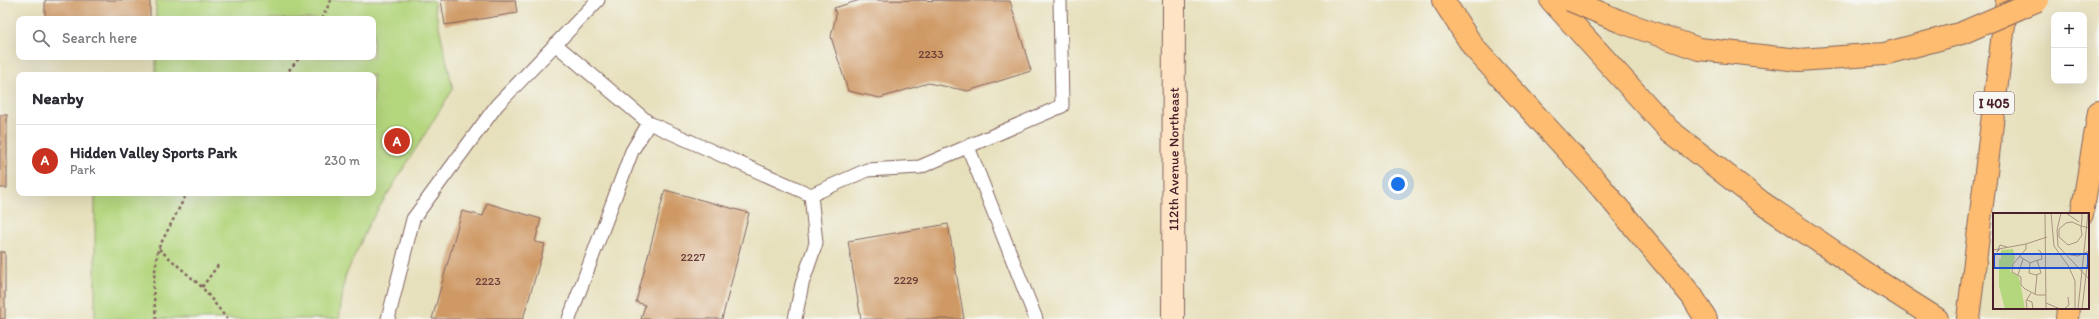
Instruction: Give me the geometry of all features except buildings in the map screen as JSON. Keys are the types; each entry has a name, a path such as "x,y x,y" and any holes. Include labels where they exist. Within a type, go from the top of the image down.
{"highway":[{"path":"1443,0 1474,48 1594,179 1692,296 1706,319"},
{"path":"1552,0 1669,130 1762,202 1874,279 1937,319"},
{"path":"1570,0 1620,21 1699,49 1799,60 1884,54 1962,33 2038,0"},
{"name":"I 405","path":"1968,319 2007,0"},
{"path":"2082,213 2099,112"},
{"path":"2067,319 2068,309"}],"main road":[{"name":"112th Avenue Northeast","path":"1173,319 1174,0"}],"lane":[{"path":"388,319 413,219 497,105 598,0"},
{"path":"555,44 649,123 811,195 867,170 920,167 1062,106 1060,0"},
{"path":"569,319 632,151 649,123"},
{"path":"968,147 1036,319"},
{"path":"795,319 802,284 816,243 811,195"}],"path":[{"path":"323,16 331,0"},
{"path":"288,72 298,60"},
{"path":"156,319 153,286 158,249 185,196"},
{"path":"158,249 202,287 227,319"},
{"path":"202,287 219,264"}],"green space":[{"path":"156,0 433,0 453,89 369,224 345,277 339,319 95,319 95,196 376,196 376,72 156,72 156,60 376,60 376,16 156,16"}],"place":[{"name":"Hidden Valley Sports Park","path":"397,141"}]}
